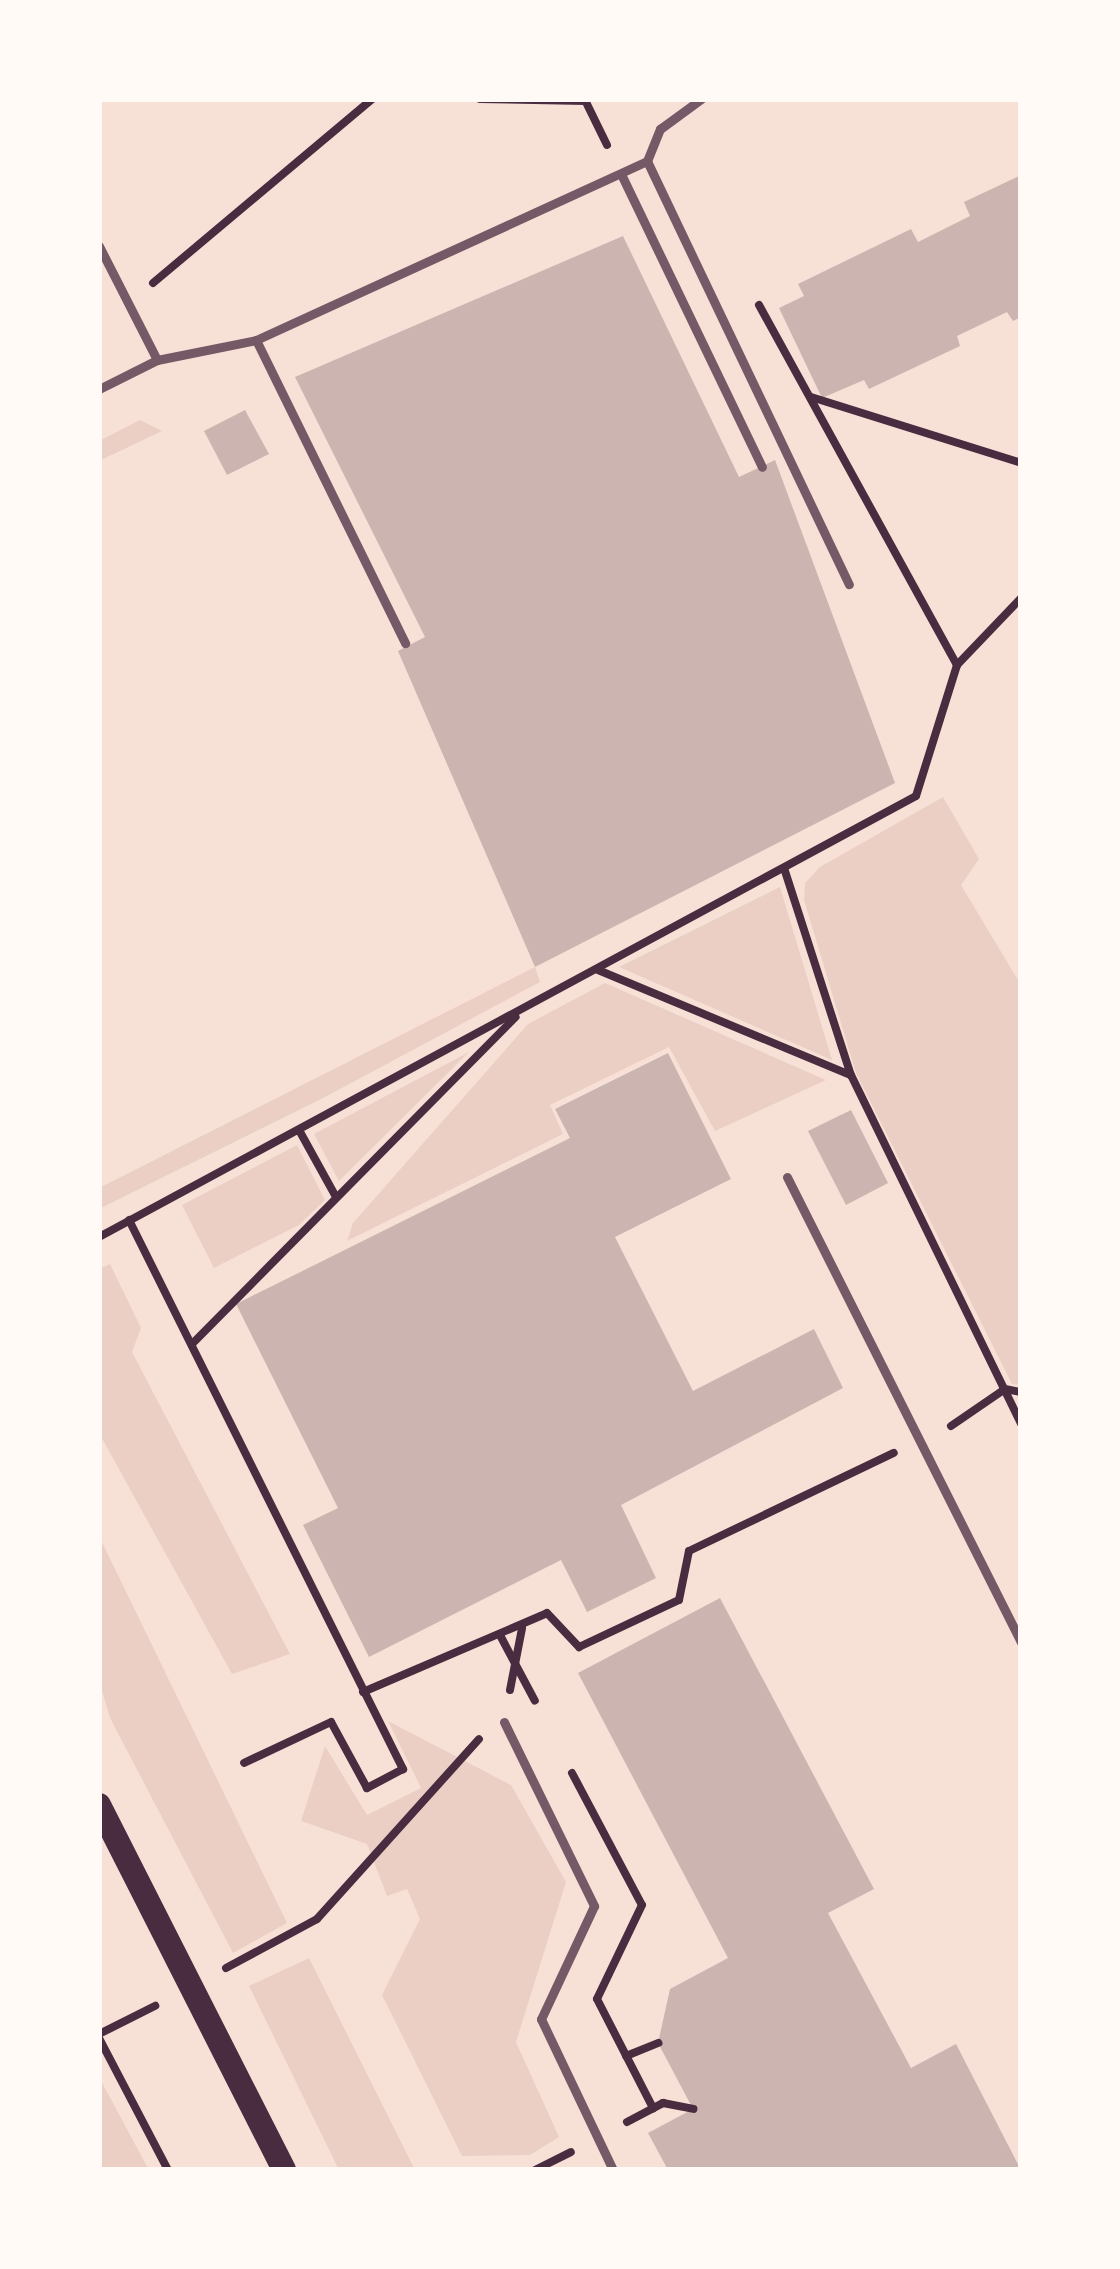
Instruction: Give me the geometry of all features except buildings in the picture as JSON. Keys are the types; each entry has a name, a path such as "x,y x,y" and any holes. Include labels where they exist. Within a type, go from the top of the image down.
{"main road":[{"path":"99,1805 284,2170"}],"lane":[{"path":"99,389 157,360 256,340 647,161 661,129 701,99"},
{"path":"647,161 849,584"},
{"path":"620,174 762,466"},
{"path":"99,246 157,360"},
{"path":"256,340 405,644"},
{"path":"787,1177 1021,1642"},
{"path":"504,1723 594,1906 541,2019 614,2170"}],"path":[{"path":"129,303 372,99"},
{"path":"480,99 585,100 620,174"},
{"path":"753,295 957,665"},
{"path":"810,397 1021,463"},
{"path":"99,1237 916,796 957,665 1021,598"},
{"path":"784,868 851,1075 1021,1424"},
{"path":"597,970 851,1075"},
{"path":"192,1344 522,1010"},
{"path":"299,1130 336,1198"},
{"path":"129,1220 403,1769 367,1788 332,1721 244,1763"},
{"path":"363,1692 547,1613 579,1647 599,1638 679,1600 689,1550 944,1431 1005,1389 1021,1392"},
{"path":"316,1918 481,1737 504,1723 522,1627"},
{"path":"99,2038 168,2170"},
{"path":"626,2056 658,2043"},
{"path":"663,2103 693,2109"},
{"path":"535,2170 552,2161"}],"shaded area":[{"path":"140,420 162,431 99,461 99,441"},
{"path":"943,797 979,859 961,885 1021,985 1021,1385 1012,1384 856,1073 804,900 805,883 820,867"},
{"path":"780,887 832,1060 619,967"},
{"path":"535,967 540,982 325,1097 99,1209 99,1188"},
{"path":"605,983 826,1080 715,1131 669,1047 550,1105 563,1134 347,1241 353,1223 528,1024"},
{"path":"469,1052 339,1181 314,1134"},
{"path":"297,1145 325,1200 299,1225 214,1268 182,1205"},
{"path":"110,1264 141,1328 132,1352 290,1654 232,1674 99,1433 99,1269"},
{"path":"99,1536 287,1923 233,1953 110,1718 99,1681"},
{"path":"388,1721 511,1785 566,1882 516,2042 559,2137 530,2155 462,2156 382,1995 420,1919 407,1889 387,1896 367,1844 301,1821 325,1746 367,1815 421,1788"},
{"path":"309,1958 415,2170 339,2170 249,1986"},
{"path":"99,2077 149,2170 99,2170"}]}
